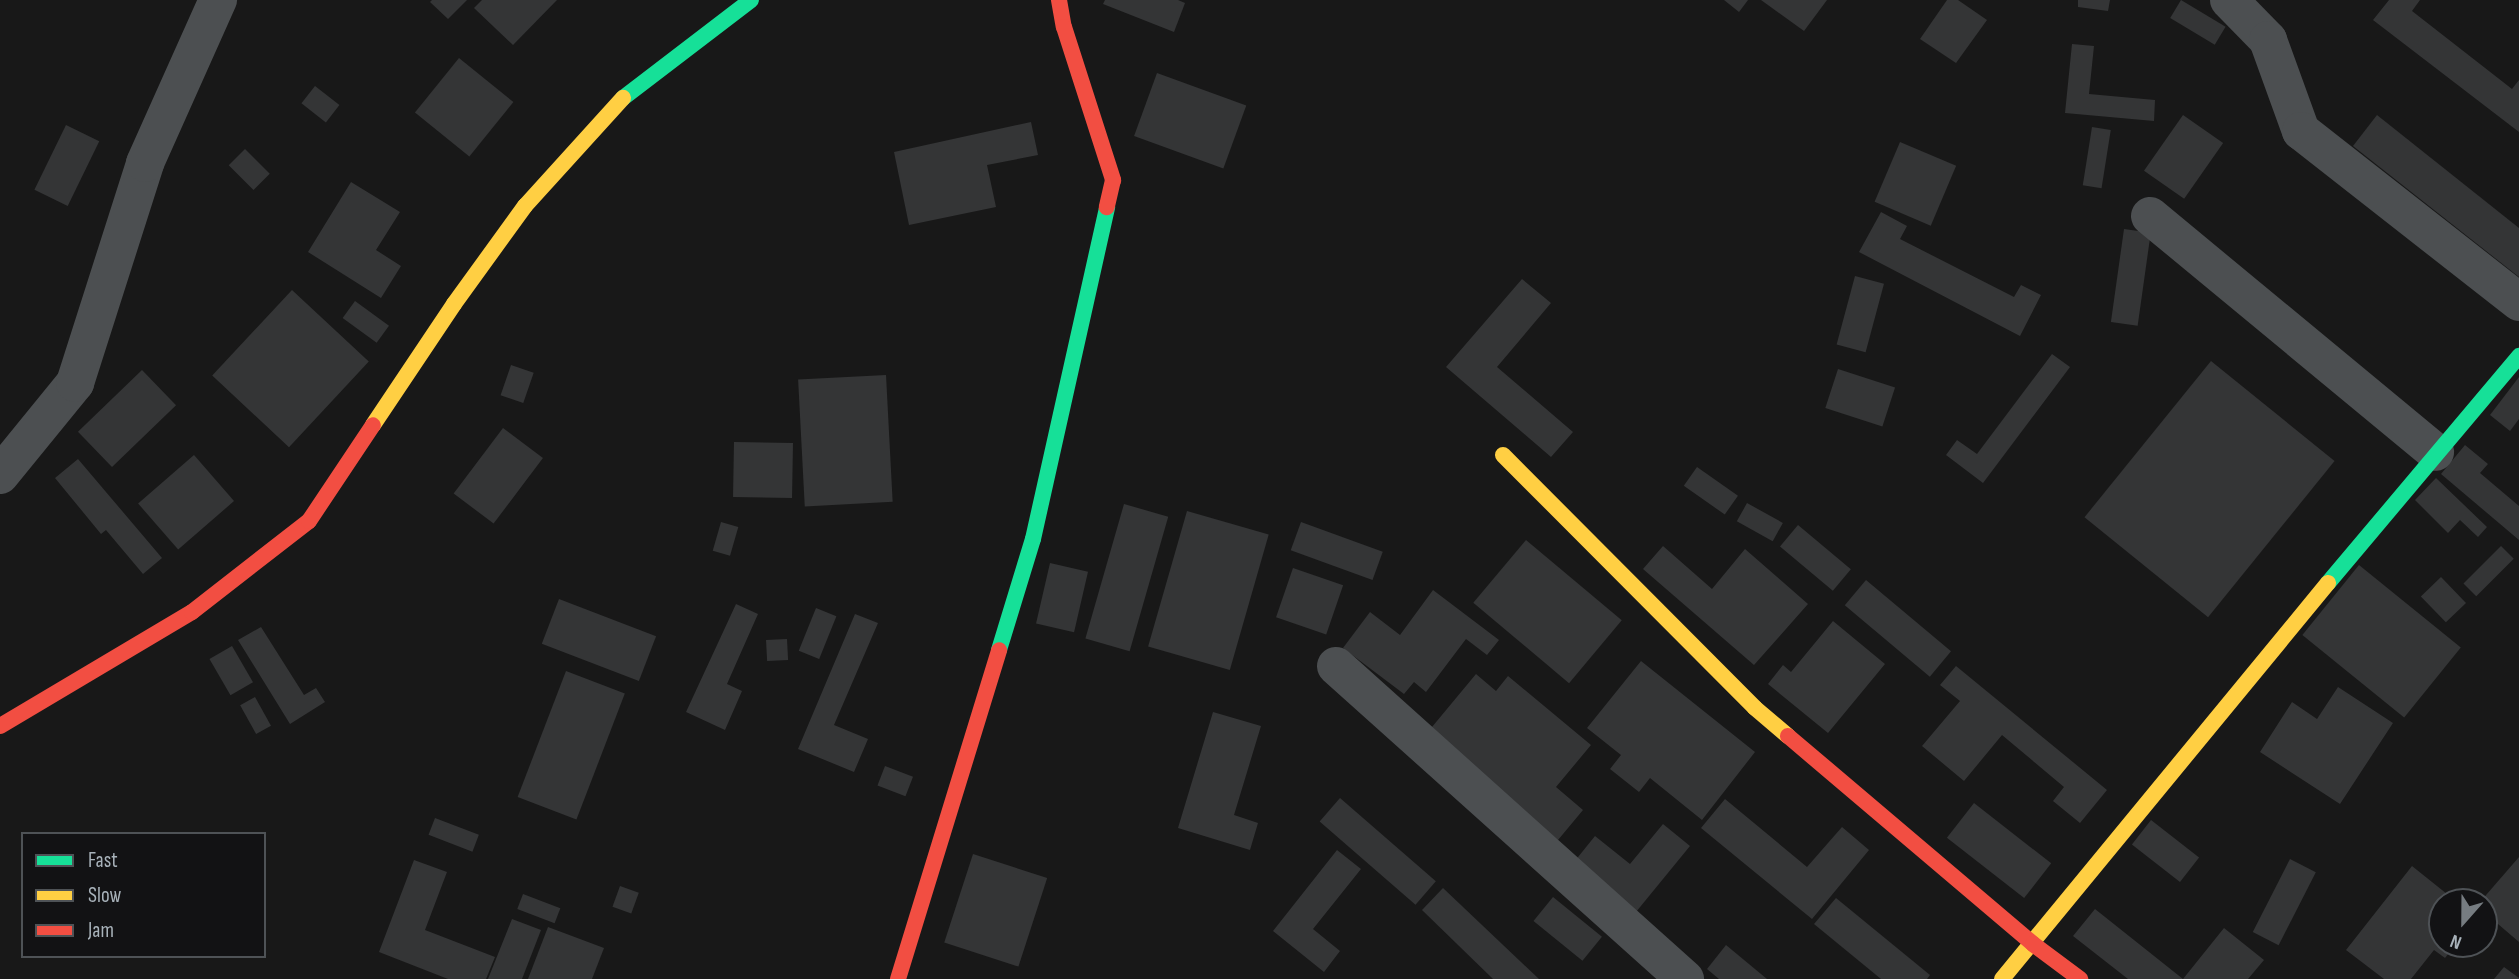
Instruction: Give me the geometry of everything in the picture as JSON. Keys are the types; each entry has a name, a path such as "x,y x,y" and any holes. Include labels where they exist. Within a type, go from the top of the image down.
{"street":[{"path":"0,475 75,383 145,163 218,0"},
{"path":"0,726 192,612 309,521 454,304 525,206 623,98 751,0"},
{"path":"898,979 1033,539 1113,180 1064,27 1059,0"},
{"path":"2229,0 2268,40 2301,131 2519,302"},
{"path":"2150,216 2435,452"},
{"path":"2002,979 2435,452 2519,356"},
{"path":"1503,455 1755,708 2033,944 2080,979"},
{"path":"1336,666 1685,979"}],"building":[{"path":"467,0 448,19 430,2"},
{"path":"482,0 557,0 513,45 474,8"},
{"path":"1105,0 1178,0 1185,3 1174,32 1103,4"},
{"path":"1724,0 1748,0 1739,12"},
{"path":"1761,0 1827,0 1804,31"},
{"path":"1947,0 1958,0 1987,20 1956,63 1920,39"},
{"path":"2078,0 2110,0 2108,11 2078,7"},
{"path":"2181,0 2226,27 2215,45 2170,18"},
{"path":"2389,0 2420,0 2412,11 2512,89 2519,80 2519,132 2373,20"},
{"path":"2072,44 2094,46 2089,94 2155,100 2154,121 2065,113"},
{"path":"459,58 513,102 469,156 415,112"},
{"path":"1157,73 1246,105 1223,168 1134,136"},
{"path":"315,86 339,105 326,122 301,103"},
{"path":"2183,115 2223,143 2184,199 2144,171"},
{"path":"2377,115 2519,228 2519,277 2353,146"},
{"path":"1031,122 1038,155 987,165 996,207 909,225 894,152"},
{"path":"66,125 99,141 68,206 34,190"},
{"path":"2092,127 2111,130 2102,188 2083,185"},
{"path":"1900,142 1956,166 1931,226 1875,202"},
{"path":"245,149 270,174 253,190 229,165"},
{"path":"351,182 400,212 376,250 401,266 381,298 308,252"},
{"path":"1881,212 1907,226 1900,239 2014,297 2021,285 2041,295 2020,336 1859,252"},
{"path":"2124,229 2151,233 2138,326 2111,322"},
{"path":"1855,276 1884,284 1866,352 1837,345"},
{"path":"1522,279 1551,303 1497,367 1573,432 1551,457 1446,367"},
{"path":"292,290 369,362 289,447 212,376"},
{"path":"355,301 389,326 377,343 343,318"},
{"path":"2052,354 2070,367 1983,483 1946,455 1957,440 1977,454"},
{"path":"2211,361 2335,461 2208,617 2085,517"},
{"path":"511,365 534,373 523,403 501,395"},
{"path":"1838,369 1895,388 1882,427 1825,408"},
{"path":"142,370 176,405 112,467 78,432"},
{"path":"886,375 893,502 805,506 798,380"},
{"path":"2519,377 2519,419 2510,431 2490,415"},
{"path":"503,428 543,458 494,524 454,493"},
{"path":"734,442 793,443 792,498 733,497"},
{"path":"2465,445 2488,464 2480,473 2519,506 2519,540 2441,474"},
{"path":"194,455 234,501 178,550 138,504"},
{"path":"78,459 162,558 143,574 106,530 101,534 55,478"},
{"path":"1697,467 1738,496 1725,515 1684,486"},
{"path":"2436,478 2487,527 2478,537 2460,520 2448,533 2415,500"},
{"path":"1747,503 1783,523 1773,541 1737,521"},
{"path":"1124,504 1168,517 1130,651 1085,639"},
{"path":"1187,511 1269,534 1230,670 1148,647"},
{"path":"721,522 738,527 730,556 713,551"},
{"path":"1301,522 1383,552 1372,580 1291,550"},
{"path":"1798,525 1851,569 1833,591 1780,546"},
{"path":"1526,540 1622,620 1569,683 1473,603"},
{"path":"1663,546 1712,589 1745,549 1808,604 1754,665 1643,569"},
{"path":"2501,546 2514,559 2476,596 2464,583"},
{"path":"1050,563 1088,572 1074,632 1036,623"},
{"path":"2359,565 2461,647 2404,717 2302,635"},
{"path":"1293,568 1343,585 1326,634 1276,617"},
{"path":"2441,577 2466,603 2446,622 2421,596"},
{"path":"1866,580 1951,651 1930,677 1845,605"},
{"path":"1433,590 1499,640 1487,655 1466,639 1426,692 1414,682 1404,694 1343,648 1370,612 1400,635"},
{"path":"559,599 656,636 639,681 542,644"},
{"path":"736,604 758,614 727,684 742,691 725,730 686,712"},
{"path":"816,608 836,616 819,659 799,651"},
{"path":"855,614 878,623 834,725 868,739 854,772 798,749"},
{"path":"1833,621 1885,664 1828,733 1768,684 1783,665 1791,672"},
{"path":"261,627 304,695 316,688 325,702 290,724 238,640"},
{"path":"787,639 788,660 767,661 766,640"},
{"path":"232,646 253,682 230,695 209,659"},
{"path":"1641,661 1755,752 1702,820 1650,778 1639,792 1610,769 1621,755 1587,728"},
{"path":"1956,666 2107,790 2080,823 2053,801 2064,787 2002,735 1964,781 1922,746 1960,701 1940,685"},
{"path":"566,671 625,694 576,820 518,797"},
{"path":"1476,674 1496,691 1508,676 1591,745 1556,787 1583,810 1558,840 1427,733"},
{"path":"2338,687 2393,723 2340,804 2260,752 2292,702 2317,719"},
{"path":"255,697 271,726 256,734 240,705"},
{"path":"1213,712 1261,726 1234,815 1258,823 1250,850 1178,828"},
{"path":"885,766 913,777 905,796 877,786"},
{"path":"1340,798 1436,881 1416,905 1320,821"},
{"path":"1725,799 1807,867 1842,827 1869,850 1812,919 1701,828"},
{"path":"1974,803 2051,863 2024,898 1947,838"},
{"path":"435,818 479,835 472,852 429,835"},
{"path":"2151,820 2199,858 2180,882 2132,844"},
{"path":"1663,824 1690,846 1636,912 1574,862 1595,836 1630,864"},
{"path":"1337,850 1361,869 1313,929 1340,951 1324,972 1273,931"},
{"path":"973,854 1047,878 1018,967 944,942"},
{"path":"2519,857 2519,942 2498,924 2498,888 2492,888"},
{"path":"2290,859 2316,872 2279,945 2253,932"},
{"path":"414,860 447,872 425,930 495,957 486,979 448,979 379,952"},
{"path":"2412,866 2440,888 2428,888 2428,958 2411,979 2384,979 2346,950"},
{"path":"620,886 639,893 631,914 612,907"},
{"path":"1443,888 1539,979 1493,979 1422,910"},
{"path":"523,894 560,908 555,923 517,909"},
{"path":"1553,897 1602,937 1582,961 1533,921"},
{"path":"1836,898 1930,975 1927,979 1881,979 1814,924"},
{"path":"2095,909 2183,979 2128,979 2073,936"},
{"path":"512,919 541,930 522,979 488,979"},
{"path":"548,927 604,948 592,979 528,979"},
{"path":"2224,928 2264,960 2248,979 2183,979"},
{"path":"1726,945 1767,979 1719,979 1707,969"},
{"path":"2504,967 2519,978 2519,979 2494,979"}],"traffic: fast":[{"path":"623,98 751,0"},
{"path":"999,650 1033,539 1107,207"},
{"path":"2328,583 2519,356"}],"traffic: slow":[{"path":"373,425 454,304 525,206 623,98"},
{"path":"1503,455 1755,708 1788,736"},
{"path":"2002,979 2328,583"}],"traffic: jam":[{"path":"1059,0 1064,27 1113,180 1107,207"},
{"path":"0,726 192,612 309,521 373,425"},
{"path":"898,979 999,650"},
{"path":"1788,736 2033,944 2080,979"}]}
